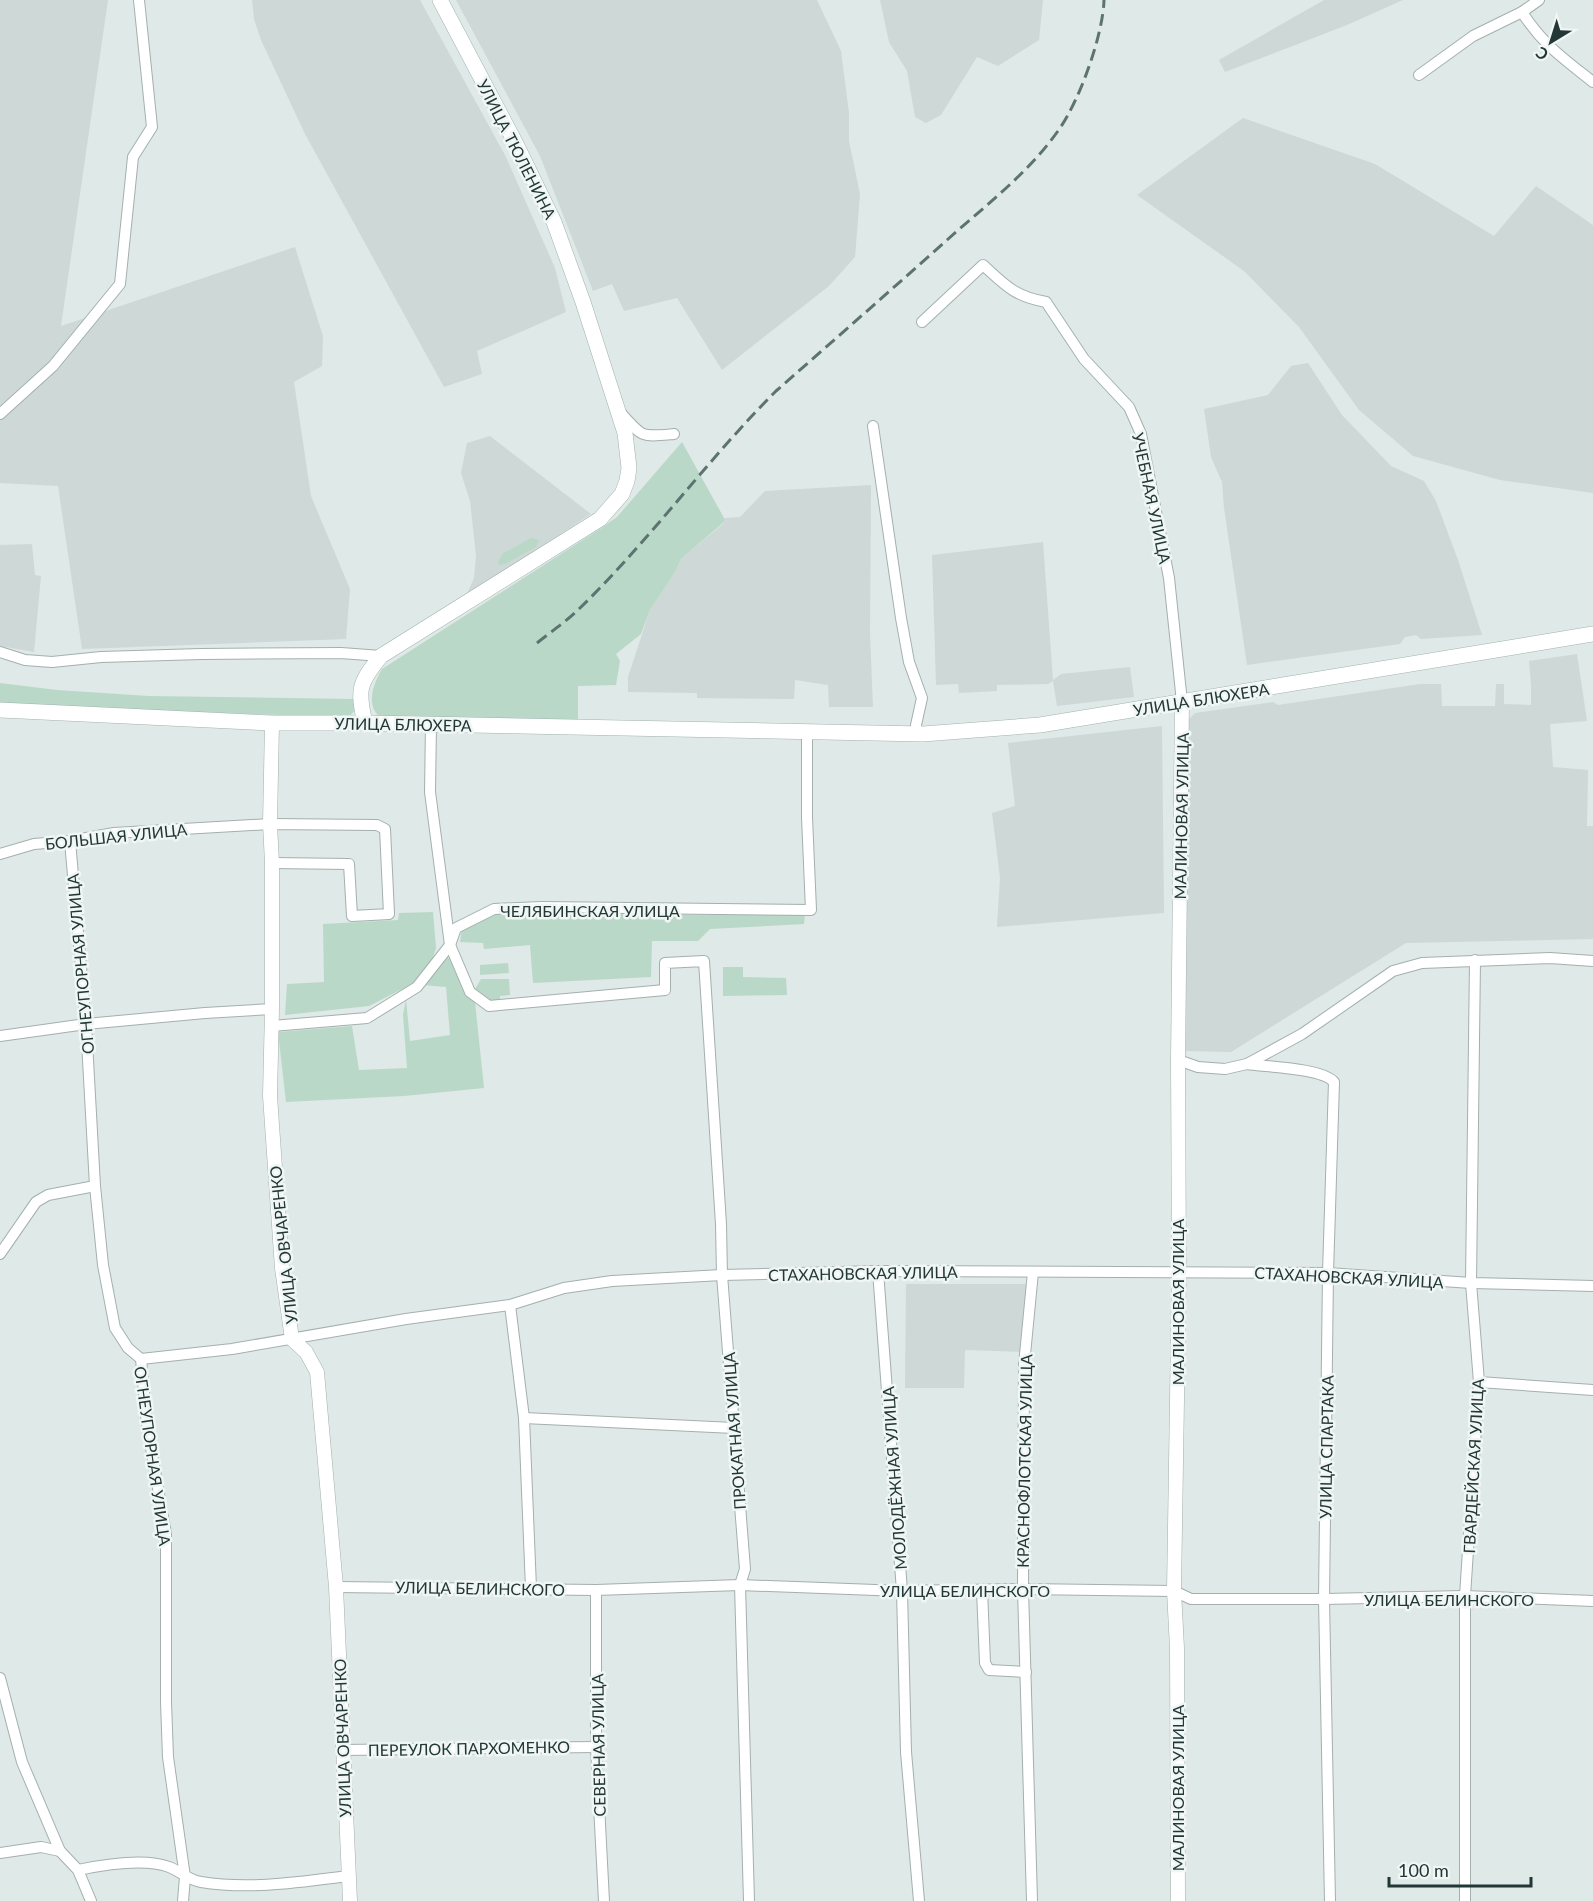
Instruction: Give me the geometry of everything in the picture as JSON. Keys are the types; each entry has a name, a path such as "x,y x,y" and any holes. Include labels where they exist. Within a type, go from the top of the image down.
{"main road":[{"name":"УЛИЦА ТЮЛЕНИНА","path":"381,656 590,527 611,509 622,494 629,468 625,433 554,222 516,144 440,0"},
{"name":"УЛИЦА БЛЮХЕРА","path":"0,710 272,723 917,734 1040,725 1593,634"},
{"path":"365,723 361,706 361,687 364,676 381,656"}],"street":[{"path":"0,414 53,366 120,284 133,157 152,127 139,0"},
{"path":"1419,75 1473,36 1522,12 1539,0"},
{"path":"1522,12 1534,31 1554,52 1593,82"},
{"name":"УЧЕБНАЯ УЛИЦА","path":"922,322 983,265 1011,291 1027,298 1046,302 1084,359 1129,407 1141,434 1170,578 1182,702"},
{"path":"617,409 639,434 652,436 674,434"},
{"path":"873,426 901,618 909,662 922,698 916,725 917,734"},
{"path":"0,652 25,660 52,662 101,657 201,654 341,653 381,656"},
{"name":"МАЛИНОВАЯ УЛИЦА","path":"1178,1901 1177,1660 1174,1591 1179,1272 1178,1060 1182,702"},
{"name":"УЛИЦА ОВЧАРЕНКО","path":"272,723 270,1096 282,1268 292,1339 306,1352 317,1372 336,1587 350,1901"},
{"path":"431,724 430,792 450,945"},
{"name":"ЧЕЛЯБИНСКАЯ УЛИЦА","path":"272,1026 367,1018 417,987 450,945 456,928 494,909 541,907 811,910 807,817 807,733"},
{"name":"БОЛЬШАЯ УЛИЦА","path":"0,854 34,844 70,841 114,833 270,824 377,825 385,829 389,914 352,916 349,864 272,863"},
{"name":"ОГНЕУПОРНАЯ УЛИЦА","path":"70,841 86,1024 94,1186 103,1265 115,1328 128,1348 141,1359 147,1425 166,1534 168,1757 185,1877 183,1901"},
{"name":"ПРОКАТНАЯ УЛИЦА","path":"450,945 470,992 489,1006 665,990 665,963 704,961 719,1188 722,1275 745,1569 740,1586 749,1901"},
{"path":"1178,1060 1198,1067 1225,1070 1247,1064 1302,1034 1393,971 1422,963 1550,958 1593,961"},
{"name":"ГВАРДЕЙСКАЯ УЛИЦА","path":"1465,1901 1465,1596 1479,1382 1471,1283 1475,960"},
{"path":"0,1036 86,1024 205,1013 272,1010"},
{"name":"УЛИЦА СПАРТАКА","path":"1247,1064 1314,1073 1330,1078 1334,1082 1328,1273 1324,1599 1330,1901"},
{"path":"0,1254 36,1202 48,1195 94,1186"},
{"name":"СТАХАНОВСКАЯ УЛИЦА","path":"141,1359 232,1349 406,1319 510,1305 564,1288 612,1281 722,1275 878,1271 1328,1273 1471,1283 1593,1287"},
{"name":"МОЛОДЁЖНАЯ УЛИЦА","path":"878,1271 902,1591 906,1752 919,1901"},
{"name":"КРАСНОФЛОТСКАЯ УЛИЦА","path":"1032,1901 1023,1589 1024,1365 1033,1272"},
{"path":"510,1305 524,1418 531,1588"},
{"path":"1479,1382 1593,1390"},
{"path":"524,1418 734,1428"},
{"name":"УЛИЦА БЕЛИНСКОГО","path":"336,1587 596,1590 740,1586 902,1591 1023,1589 1174,1591 1191,1599 1465,1596 1593,1601"},
{"name":"СЕВЕРНАЯ УЛИЦА","path":"596,1590 596,1747 604,1901"},
{"path":"981,1590 987,1667 989,1670 1026,1672"},
{"path":"0,1678 21,1762 60,1851 78,1870 91,1901"},
{"name":"ПЕРЕУЛОК ПАРХОМЕНКО","path":"342,1750 596,1747"},
{"path":"0,1853 41,1847 60,1851"},
{"path":"78,1870 122,1863 156,1864 169,1867 199,1882 225,1885 294,1883 348,1876"}],"shaded area":[{"path":"0,0 108,0 61,326 295,247 323,336 322,366 294,382 311,496 350,589 346,639 82,649 58,486 0,483"},
{"path":"252,0 420,0 506,157 555,268 566,312 477,351 482,374 444,387 305,134 261,40 254,19"},
{"path":"456,0 817,0 841,51 849,113 849,141 860,194 855,257 829,286 722,370 677,298 624,311 612,284 593,291 540,156"},
{"path":"880,0 1043,0 1039,40 998,66 977,57 941,115 926,123 915,117 907,71 889,42"},
{"path":"1324,0 1403,0 1347,25 1225,72 1219,60"},
{"path":"1243,118 1375,164 1494,236 1536,186 1593,225 1593,493 1500,480 1413,456 1359,410 1299,327 1244,271 1137,195"},
{"path":"1308,363 1342,415 1391,466 1424,481 1436,501 1482,635 1421,639 1416,635 1405,637 1400,644 1247,665 1222,482 1211,457 1204,409 1268,395 1291,366"},
{"path":"490,436 591,514 466,596 474,578 476,556 470,501 461,473 467,443"},
{"path":"871,485 870,634 873,707 829,707 828,685 795,680 794,699 697,698 697,693 628,692 628,677 650,610 681,559 724,523 724,518 740,517 765,491"},
{"path":"1043,542 1053,680 1061,674 1130,667 1134,697 1057,706 1053,681 1048,684 997,685 997,691 959,693 958,684 936,685 932,555"},
{"path":"32,544 35,575 41,576 34,652 0,646 0,545"},
{"path":"1577,654 1587,721 1550,724 1553,767 1588,770 1587,826 1593,826 1593,939 1406,943 1231,1052 1186,1051 1187,721 1195,713 1273,702 1278,705 1420,684 1441,684 1442,706 1495,706 1496,684 1504,684 1504,704 1531,705 1529,661"},
{"path":"1162,726 1164,913 997,927 1000,878 992,813 1015,806 1008,743"},
{"path":"906,1284 1026,1284 1024,1352 965,1350 964,1388 905,1388"}],"green space":[{"path":"682,442 724,518 724,522 681,559 650,610 641,634 616,654 620,661 616,685 578,686 578,721 381,718 376,713 372,695 382,669 617,517"},
{"path":"531,538 539,540 536,547 499,565 502,554"},
{"path":"0,683 57,690 149,696 356,699 356,708 351,715 327,717 0,704"},
{"path":"433,912 436,948 432,960 412,984 369,1006 285,1015 287,984 324,982 323,924 398,920 399,913"},
{"path":"497,912 805,914 804,924 710,929 698,941 652,941 651,977 533,983 530,945 484,949 483,943 460,942 462,928"},
{"path":"445,958 450,958 475,1002 484,1088 404,1096 286,1102 278,1032 352,1026 359,1070 407,1068 403,1015 406,999 410,1041 450,1035 446,987 422,985"},
{"path":"508,963 509,973 480,975 480,965"},
{"path":"723,967 743,967 743,977 786,978 787,995 723,996"},
{"path":"481,979 509,979 510,995 500,996 500,1002 483,996 475,989"}],"railway":[{"path":"537,643 565,622 606,582 726,444 776,391 992,201 1035,159 1060,128 1075,101 1100,31 1104,0"}]}
